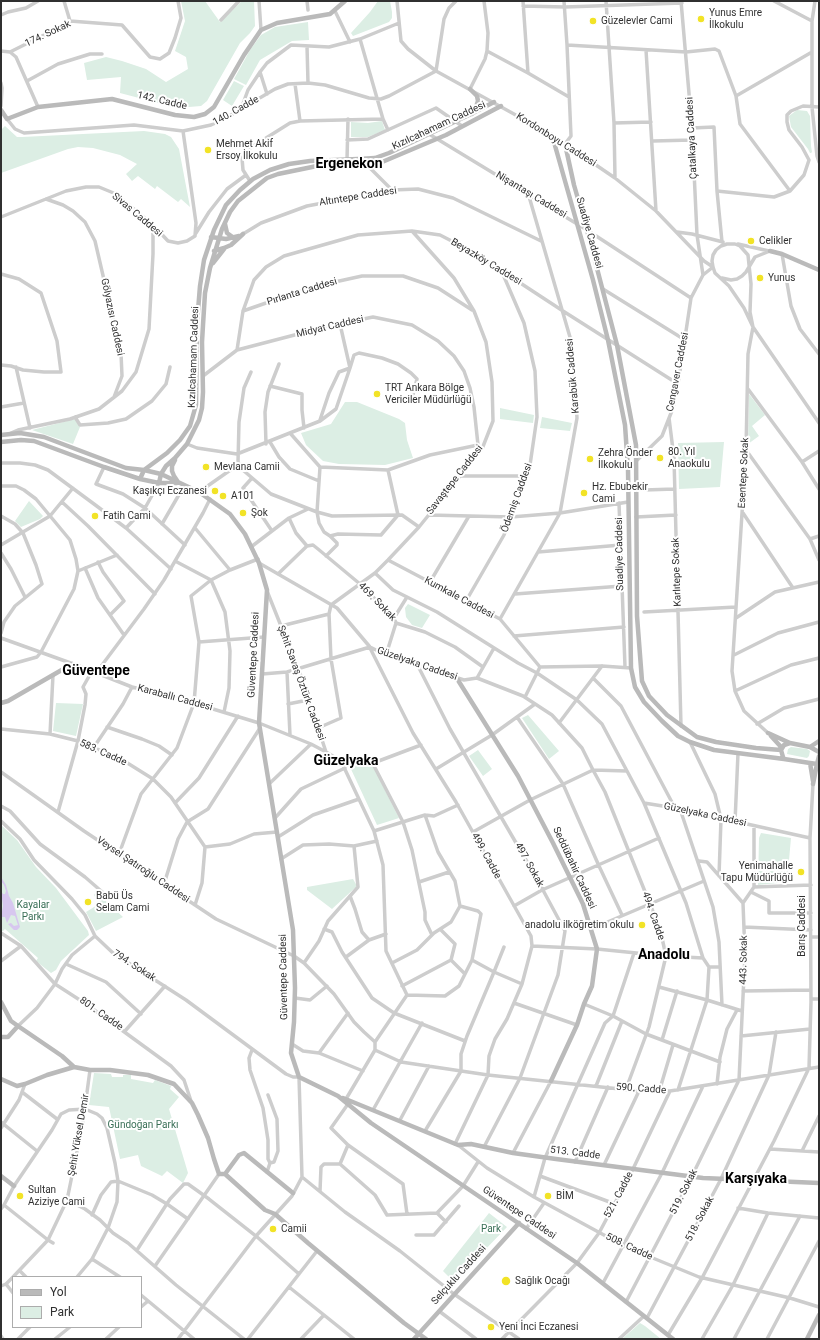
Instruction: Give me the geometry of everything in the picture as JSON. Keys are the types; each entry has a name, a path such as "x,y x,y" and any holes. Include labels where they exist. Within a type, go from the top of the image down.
{"street":[{"path":"1,13 26,8 33,2 38,1"},
{"path":"64,1 70,21"},
{"name":"174. Sokak","path":"10,52 70,21 122,25 150,57 160,59 168,53 175,38 181,18 178,1"},
{"path":"220,20 239,1"},
{"path":"259,1 261,30 277,23 324,16 335,11 345,1"},
{"path":"307,1 308,10"},
{"name":"Kordonboyu Caddesi","path":"397,1 401,41 408,49 436,71 470,88 552,135 615,178 656,211 699,256 713,267"},
{"path":"377,99 389,96 436,71 444,19 449,8 456,1"},
{"path":"471,114 478,101 477,96 470,88 485,59 487,51 488,33 484,1"},
{"path":"523,1 528,73"},
{"path":"564,1 571,136 565,144"},
{"path":"775,1 812,21"},
{"path":"815,1 812,21 812,107 817,156 819,162"},
{"path":"523,6 565,7 606,3 681,2"},
{"name":"Çatalkaya Caddesi","path":"681,2 692,128 697,235 702,275"},
{"path":"606,3 614,123 615,178"},
{"path":"335,11 350,42"},
{"path":"241,109 248,90 267,63 291,45 329,47 360,39 399,22"},
{"name":"142. Cadde","path":"7,119 38,107 112,99 175,115 194,117 205,114 214,107 244,55 261,30"},
{"path":"360,39 377,99 388,130"},
{"path":"567,45 686,52 715,49 719,51 736,96 740,124 742,128 790,191"},
{"path":"307,46 308,83"},
{"path":"646,50 653,141 656,211"},
{"path":"1,51 10,52 16,56 38,107"},
{"path":"487,51 569,97"},
{"path":"736,96 812,52"},
{"path":"27,81 58,64 90,54 102,54"},
{"path":"260,72 267,94"},
{"path":"1,83 1,106"},
{"name":"140. Cadde","path":"7,119 15,129 24,133 134,125 183,131 211,125 288,84 308,83 325,85 377,99"},
{"path":"296,84 300,121"},
{"name":"Kızılcahamam Caddesi","path":"144,470 168,454 190,426 196,405 196,346 200,286 204,260 211,237 226,205 253,178 270,170 289,164 310,161 375,158 455,122 494,102"},
{"name":"Kızılcahamam Caddesi","path":"159,483 161,474 166,466 187,444 199,420 202,408 205,293 218,239 230,212 238,201 267,178 293,170 317,166 375,164 436,139 501,106"},
{"path":"717,191 774,197 790,191 804,175 809,160 802,147 789,130 787,115 791,111 803,106 819,107"},
{"path":"347,140 368,139 436,108 462,126"},
{"path":"1,110 7,119"},
{"path":"347,160 348,119"},
{"path":"250,181 243,170 242,158 247,150 290,123 300,121 384,119"},
{"path":"614,123 651,122"},
{"path":"692,128 714,127 717,191 722,242"},
{"path":"183,131 196,223 195,236"},
{"name":"Nişantaşı Caddesi","path":"429,134 576,223 691,298"},
{"name":"Suadiye Caddesi","path":"552,135 593,280 608,340 625,426 628,469 631,668 635,687 644,702 662,721 678,736 690,742 714,750 818,764"},
{"path":"653,141 692,140"},
{"name":"Suadiye Caddesi","path":"565,144 574,185 617,345 633,431 636,462 637,616 642,681 649,696 667,715 697,736 716,742 756,748 781,749"},
{"path":"361,159 392,190"},
{"path":"195,236 209,212 227,189 246,175"},
{"name":"Sivas Caddesi","path":"1,217 66,191 86,187 99,187 116,194 153,225 168,241 178,243 187,241 195,236"},
{"name":"Altıntepe Caddesi","path":"242,234 261,223 307,206 392,190 418,189 453,198 541,241"},
{"name":"Karabük Caddesi","path":"500,620 560,513 577,418 572,344 528,193"},
{"name":"Gölyazısı Caddesi","path":"45,199 63,205 73,211 85,222 95,241 121,353 122,376 113,398"},
{"path":"225,222 227,234 234,238"},
{"path":"10,434 18,430 75,417 99,409 122,391 136,372 149,329 153,225"},
{"name":"Beyazköy Caddesi","path":"237,350 243,311 254,280 266,267 284,256 358,235 412,231 440,235 473,252 678,384"},
{"name":"Savaştepe Caddesi","path":"331,605 375,573 419,527 482,449 493,421 492,382 486,342 474,311 454,278 412,231"},
{"path":"677,232 697,235 727,244"},
{"path":"211,237 218,239 234,238 242,234"},
{"path":"207,250 214,251 231,245 242,234"},
{"path":"735,244 745,250 748,255 750,312 753,327"},
{"path":"819,270 782,254 735,244 721,246 716,250 712,261 715,273 729,286 740,302 753,327 819,423"},
{"path":"210,268 224,248"},
{"path":"720,277 725,280 737,279 746,272 748,266 755,257 770,251"},
{"path":"782,254 791,306 800,329 819,354"},
{"name":"Cengaver Caddesi","path":"628,469 662,436 673,408 691,298 702,275 713,267"},
{"name":"Ödemiş Caddesi","path":"466,602 504,536 530,464 537,418 535,372 524,323 502,271"},
{"path":"1,274 19,279 40,294 57,341 61,372 24,370 16,367 1,365"},
{"name":"Pırlanta Caddesi","path":"243,311 312,287 359,276 403,276 438,288 474,311"},
{"path":"603,289 685,340"},
{"name":"Midyat Caddesi","path":"203,376 237,350 340,324 373,317 412,325 438,341 454,356 466,377 474,407 478,445"},
{"path":"340,324 350,368"},
{"name":"Esentepe Sokak","path":"734,691 732,671 746,450 748,354 753,327"},
{"path":"187,444 197,448 237,454 266,444 320,421 336,409 352,358 358,353 368,354 398,364 411,373 417,379 411,402"},
{"path":"266,444 265,412 268,392 279,364"},
{"path":"16,367 30,428"},
{"path":"75,417 80,425 108,423 126,419 152,401 166,384 170,367"},
{"path":"320,421 329,393 339,372 350,368"},
{"path":"251,372 244,388 237,454 238,462 244,472 272,494 317,512 332,516 402,515 419,527"},
{"path":"270,386 302,394 304,428"},
{"path":"748,389 802,462 819,489"},
{"path":"1,407 24,403"},
{"name":"Karlıtepe Sokak","path":"669,418 674,458 681,726"},
{"path":"1,435 20,433 44,437 126,468 144,470 140,479"},
{"path":"290,433 320,467 317,512 319,523 324,532 337,543 337,545 326,556"},
{"path":"1,442 21,440 34,441 140,479 159,483 182,484"},
{"path":"270,442 279,457 290,469 319,481"},
{"path":"320,467 388,470 430,455 478,445 482,449"},
{"path":"746,450 810,539 819,560"},
{"path":"802,462 819,451"},
{"path":"175,458 172,471 174,476 182,484"},
{"path":"1,463 35,465 48,470 126,528 171,569"},
{"path":"199,492 239,464"},
{"path":"104,467 96,484 123,494 145,508 185,545"},
{"name":"Güventepe Caddesi","path":"144,470 161,474 199,492 230,514 245,534 258,561 267,590 259,723 293,930 295,998 291,1053 299,1077 338,1096 371,1123 577,1263 673,1339"},
{"path":"388,470 398,515"},
{"path":"460,476 526,476"},
{"path":"252,478 243,488 272,531"},
{"path":"126,528 145,508 159,483"},
{"path":"162,524 182,484"},
{"path":"1,486 16,486 36,499 70,540 78,571 74,589 37,657 1,667"},
{"path":"1,545 50,516 73,488"},
{"path":"644,490 675,489"},
{"path":"58,812 78,741 85,705 86,694 82,687 155,594 176,561 210,499"},
{"path":"62,502 155,594"},
{"path":"429,515 511,517 560,513 628,502"},
{"path":"619,503 625,667"},
{"path":"251,547 289,518 308,509"},
{"path":"742,512 793,588"},
{"path":"330,536 338,534 381,535 398,515"},
{"path":"636,517 676,515"},
{"path":"1,516 15,524 23,533 42,584 15,606 4,622 1,633"},
{"path":"430,582 469,516"},
{"name":"469. Sokak","path":"289,518 296,533 307,546 313,546 360,584 394,618 396,623 425,632 455,646 483,667"},
{"path":"195,528 230,570"},
{"path":"810,539 819,536"},
{"path":"538,552 621,545"},
{"path":"278,574 307,546"},
{"path":"1,553 25,597"},
{"path":"78,571 117,555"},
{"name":"Kumkale Caddesi","path":"388,560 500,620 540,667"},
{"path":"176,561 211,580 225,612 230,651 229,688 224,712"},
{"path":"119,854 141,794 177,748 194,703 199,642 190,596 211,580 230,570 258,561"},
{"name":"Güzelyaka Caddesi","path":"258,561 337,608 370,647 386,655 464,680 477,678 525,697 552,716 559,723 582,748 593,770"},
{"path":"98,562 103,572 124,601 110,615"},
{"path":"85,568 98,598 124,635"},
{"path":"375,573 393,590 437,612 537,673 577,700 602,724 644,803 686,903 703,958 709,967 707,1000 678,1090"},
{"path":"736,618 775,592 819,582"},
{"path":"514,594 622,586"},
{"name":"Şehit Savaş Öztürk Caddesi","path":"267,590 297,668 326,752 341,760"},
{"path":"394,618 407,597"},
{"path":"318,728 341,718 331,658 329,614 331,605"},
{"path":"644,612 736,607"},
{"path":"281,626 329,614"},
{"path":"734,654 778,633 819,622"},
{"path":"386,655 396,623"},
{"path":"514,636 624,627"},
{"path":"199,642 264,637"},
{"name":"Karaballı Caddesi","path":"1,638 132,687 166,695 259,723 311,744 326,752"},
{"path":"262,674 287,672 370,647"},
{"name":"499. Cadde","path":"370,647 413,733 458,805 531,936 532,946"},
{"path":"477,678 494,648"},
{"path":"784,759 782,757 781,749 768,733 744,711 734,691 791,665 819,658"},
{"path":"1,703 8,701 72,664"},
{"name":"497. Sokak","path":"417,664 464,753 502,816 565,931 558,975 544,1014 520,1078 484,1147"},
{"path":"525,697 540,667 602,666 631,668"},
{"path":"559,723 602,666"},
{"path":"287,672 290,735"},
{"path":"50,734 53,675"},
{"name":"Seddübahir Caddesi","path":"456,677 518,776 583,904 597,949 592,986 577,1025 551,1081"},
{"path":"593,678 621,706 675,808"},
{"path":"94,747 123,704 132,687"},
{"path":"757,724 784,708 819,698"},
{"path":"288,704 308,700"},
{"path":"436,769 492,735 535,704"},
{"path":"175,803 200,778 238,716"},
{"path":"517,717 563,784 622,915"},
{"path":"107,728 159,746 172,755"},
{"path":"164,884 178,839 187,822 208,809 260,728"},
{"name":"583. Cadde","path":"1,729 50,734 78,741 121,759 153,779 171,797 205,847"},
{"path":"768,733 790,743 810,747 819,752"},
{"path":"810,747 819,740"},
{"path":"690,742 715,794 721,819 719,876"},
{"path":"781,749 790,743"},
{"path":"269,784 311,744"},
{"path":"341,760 376,762 421,745"},
{"path":"735,822 738,753"},
{"path":"818,764 819,756"},
{"path":"341,760 374,831 383,865 386,951 407,995"},
{"path":"372,762 403,822 412,850 425,912 425,920 432,935"},
{"name":"Barış Caddesi","path":"810,763 813,784"},
{"name":"Barış Caddesi","path":"809,1068 811,999 810,838 813,784 818,764"},
{"path":"275,818 301,789 345,768"},
{"path":"473,832 530,800 593,770 627,771"},
{"name":"494. Cadde","path":"593,770 604,792 650,903 660,929 666,956 646,1034 626,1089"},
{"name":"Veysel Şatıroğlu Caddesi","path":"1,772 216,919 294,956 304,963 327,986 364,1032 375,1042"},
{"path":"195,905 202,883 205,847 230,844 254,834 277,834 312,815 359,799"},
{"name":"Güzelyaka Caddesi","path":"644,803 680,809 810,838"},
{"path":"374,831 425,815 434,816 458,805"},
{"path":"1,806 10,811 40,844 108,897"},
{"path":"680,809 714,907 719,942 722,1005"},
{"path":"392,963 417,950 432,935 451,922 460,906 455,881 438,852 425,815"},
{"name":"794. Sokak","path":"1,821 20,839 34,860 72,899 85,915 95,936 113,953 165,986 286,1074 293,1077 299,1077"},
{"path":"699,861 707,862 743,903 754,887 754,826"},
{"path":"514,906 542,890 599,866 659,838"},
{"path":"281,859 303,845 329,844 354,846 376,841"},
{"path":"304,963 319,941 328,920 358,887 354,846"},
{"path":"419,882 449,872"},
{"path":"591,929 704,881"},
{"path":"754,887 811,885"},
{"path":"751,892 769,900 769,913 811,913"},
{"path":"350,896 362,932 370,940"},
{"name":"443. Sokak","path":"739,1080 745,955 743,903"},
{"path":"407,995 445,996 459,986 472,960 481,914 478,911 460,906"},
{"path":"744,926 811,930"},
{"path":"324,929 332,932 372,998 394,1013 465,1041"},
{"path":"402,986 451,960 455,944 440,929"},
{"name":"801. Cadde","path":"1,933 21,946 55,984 86,1004 171,1066 184,1080 192,1102"},
{"path":"346,957 370,940 386,934"},
{"path":"1,1037 8,1037 37,1008 55,984 72,956 95,936"},
{"path":"811,937 819,937"},
{"path":"1,961 21,946"},
{"path":"456,1144 488,1074 489,1056 495,1039 507,1019 522,984 532,946 597,949 703,958"},
{"path":"425,1131 461,1071 461,1054 465,1041 504,947"},
{"path":"534,1197 545,1158 605,1023 613,1016 634,953"},
{"path":"451,960 465,974"},
{"path":"472,960 494,972 522,984"},
{"path":"66,964 106,982 141,1014"},
{"path":"709,967 720,967"},
{"path":"125,1032 165,986"},
{"path":"295,998 310,1000 327,986"},
{"path":"658,987 677,991 742,1011"},
{"path":"743,991 811,990"},
{"path":"662,1040 677,991"},
{"path":"346,1099 375,1050 375,1042 407,995"},
{"path":"811,999 819,999"},
{"path":"1,1002 11,1020 62,1056 74,1067"},
{"path":"514,1003 577,1025"},
{"path":"584,1004 613,1016 646,1034 690,1052 720,1062"},
{"path":"717,1084 727,1029 737,1010"},
{"path":"319,1053 348,1013"},
{"path":"596,1086 622,1021"},
{"path":"373,1110 422,1023"},
{"path":"741,1036 810,1028"},
{"name":"518. Sokak","path":"619,1339 645,1317 674,1267 721,1178 769,1075 776,1032"},
{"path":"292,1044 303,1051 319,1053 363,1071"},
{"path":"659,1092 673,1045"},
{"path":"252,1050 249,1058 250,1066 254,1083 263,1108 268,1140 268,1159 270,1164"},
{"name":"590. Cadde","path":"375,1050 401,1062 461,1071 659,1092 717,1084 819,1066"},
{"path":"400,1120 428,1066"},
{"path":"1,1079 17,1086 74,1067 90,1070 110,1070 148,1074 174,1084 192,1102 208,1138 214,1159 222,1174 265,1210 275,1214 317,1251 426,1339"},
{"path":"668,1335 702,1278 754,1180 809,1068"},
{"name":"Şehit Yüksel Demir","path":"14,1276 48,1240 67,1200 85,1109 90,1070"},
{"path":"178,1339 256,1236 293,1193 302,1177 299,1077"},
{"name":"519. Sokak","path":"626,1302 692,1176 739,1080"},
{"path":"513,1153 551,1081"},
{"path":"25,1084 19,1100 2,1125 37,1151"},
{"path":"603,1283 662,1173 703,1086"},
{"path":"575,1162 608,1087"},
{"path":"604,1165 639,1091"},
{"name":"521. Cadde","path":"502,1339 577,1263 599,1233 633,1169 670,1091"},
{"path":"22,1092 57,1119"},
{"path":"267,1172 270,1164 274,1162 278,1151 278,1126 274,1109 268,1095"},
{"name":"513. Cadde","path":"338,1096 456,1144 471,1144 545,1158 662,1173 721,1178 819,1183"},
{"path":"348,1104 331,1128 348,1145 403,1184 407,1214"},
{"path":"53,1243 2,1207 61,1114 69,1110 85,1109 97,1114 105,1123 118,1182 117,1202 108,1228 92,1259 78,1276"},
{"path":"802,1151 819,1116"},
{"name":"508. Cadde","path":"456,1144 478,1162 534,1197 623,1245 702,1278 790,1298 819,1307"},
{"path":"340,1164 348,1145"},
{"path":"770,1149 819,1152"},
{"path":"155,1266 204,1196 242,1152 244,1152 293,1193"},
{"path":"320,1191 321,1167 324,1164 340,1164 375,1195 387,1215 437,1213 463,1186 478,1162"},
{"path":"1,1176 14,1186"},
{"path":"540,1176 615,1204"},
{"path":"302,1177 345,1212 400,1251 454,1294 518,1339"},
{"path":"92,1215 101,1195 111,1182 118,1182 146,1193 167,1204 188,1219"},
{"path":"137,1250 167,1204 184,1184 188,1184 209,1198 256,1236 299,1274"},
{"path":"67,1200 85,1209 100,1220 137,1250 176,1285 244,1339"},
{"path":"526,1229 544,1203"},
{"path":"416,1235 434,1234 459,1206"},
{"path":"738,1208 768,1213 819,1218"},
{"path":"437,1213 446,1222"},
{"path":"702,1339 733,1285 768,1213"},
{"path":"734,1339 800,1216"},
{"name":"Selçuklu Caddesi","path":"414,1339 519,1223"},
{"path":"767,1339 819,1241"},
{"path":"248,1339 317,1251"},
{"path":"92,1259 118,1276"},
{"path":"20,1271 25,1276"},
{"name":"Şehit Yüksel Demir","path":"1,1286 6,1284 12,1278"},
{"path":"6,1284 12,1292"},
{"path":"289,1287 354,1339"},
{"path":"142,1296 194,1339"},
{"path":"142,1306 148,1301"},
{"path":"439,1311 476,1339"},
{"path":"304,1338 324,1315"},
{"path":"807,1339 819,1315"},
{"path":"18,1339 29,1328"},
{"path":"55,1339 69,1328"},
{"path":"106,1339 118,1328"}],"green space":[{"path":"181,1 205,1 220,22 242,1 254,1 255,26 240,43 207,101 201,106 177,108 120,93 121,77 87,80 84,63 106,57 146,69 166,82 188,69 186,57 175,51 185,21"},
{"path":"378,1 390,1 392,18 389,22 353,36 351,33"},
{"path":"308,22 309,40 292,41 260,60 246,85 234,79 250,50 261,35 275,27"},
{"path":"234,81 244,86 232,106 223,100"},
{"path":"797,110 807,111 810,116 811,153 791,127 789,116"},
{"path":"382,121 385,130 368,137 351,137 351,122 368,123"},
{"path":"5,126 17,137 144,131 165,134 171,137 179,149 190,207 181,199 178,202 157,186 155,189 138,176 132,181 126,174 137,164 120,155 93,148 78,147 68,149 1,173 1,130"},
{"path":"749,394 765,415 752,426 759,436 748,444"},
{"path":"345,402 357,402 399,419 405,423 407,440 413,458 385,465 339,464 323,461 306,445 301,433 331,424"},
{"path":"500,408 534,415 533,423 500,419"},
{"path":"542,417 572,423 570,431 540,428"},
{"path":"75,419 80,427 73,444 32,430"},
{"path":"724,442 720,487 679,489 678,443"},
{"path":"29,501 43,516 40,519 21,527 15,521"},
{"path":"408,604 430,615 422,628 412,625 406,617 405,608"},
{"path":"56,703 83,704 76,736 53,731"},
{"path":"528,715 559,751 549,759 522,718"},
{"path":"791,747 807,749 810,751 809,756 807,758 787,754 788,749"},
{"path":"478,750 492,769 483,776 469,756"},
{"path":"357,763 372,764 399,818 377,825 350,767"},
{"name":"Kayalar Parkı","path":"1,825 17,840 36,867 56,888 88,931 89,935 61,961 56,970 51,973 36,961 38,958 5,929 1,931"},
{"path":"761,833 791,838 787,882 758,885 759,838"},
{"path":"353,879 357,886 332,909 307,890 307,887"},
{"path":"96,892 123,917 96,931 86,912 99,904 94,895"},
{"name":"Gündoğan Parkı","path":"94,1073 111,1074 112,1077 131,1075 131,1079 153,1083 155,1080 171,1086 170,1089 179,1097 169,1109 188,1173 183,1183 167,1171 162,1176 141,1166 138,1155 120,1159 109,1107 89,1105"},
{"name":"Park","path":"489,1213 507,1227 454,1282 443,1271"},
{"path":"640,1323 645,1326 661,1339 622,1339"}],"shaded area":[{"path":"1,877 13,903 20,927 17,930 14,930 8,924 11,923 14,926 18,925 15,916 11,915 7,923 5,917 1,917 3,906 1,891 5,894 6,891 1,881"}],"place":[{"name":"Yunus Emre İlkokulu","path":"701,19"},
{"name":"Güzelevler Cami","path":"593,21"},
{"name":"Mehmet Akif Ersoy İlkokulu","path":"208,150"},
{"name":"Celikler","path":"751,241"},
{"name":"Yunus","path":"760,278"},
{"name":"TRT Ankara Bölge Vericiler Müdürlüğü","path":"377,394"},
{"name":"80. Yıl Anaokulu","path":"660,458"},
{"name":"Zehra Önder İlkokulu","path":"590,459"},
{"name":"Mevlana Camii","path":"206,467"},
{"name":"Kaşıkçı Eczanesi","path":"215,491"},
{"name":"Hz. Ebubekir Cami","path":"584,493"},
{"name":"A101","path":"223,496"},
{"name":"Şok","path":"243,513"},
{"name":"Fatih Cami","path":"95,516"},
{"name":"Yenimahalle Tapu Müdürlüğü","path":"801,872"},
{"name":"Babü Üs Selam Cami","path":"88,902"},
{"name":"anadolu ilköğretim okulu","path":"642,925"},
{"name":"Sultan Aziziye Cami","path":"20,1196"},
{"name":"BİM","path":"548,1196"},
{"name":"Camii","path":"273,1229"},
{"name":"Sağlık Ocağı","path":"506,1281"},
{"name":"Yeni İnci Eczanesi","path":"491,1327"}],"district":[{"name":"Ergenekon","path":"349,164"},
{"name":"Güventepe","path":"96,671"},
{"name":"Güzelyaka","path":"346,761"},
{"name":"Anadolu","path":"664,955"},
{"name":"Karşıyaka","path":"756,1179"}]}
